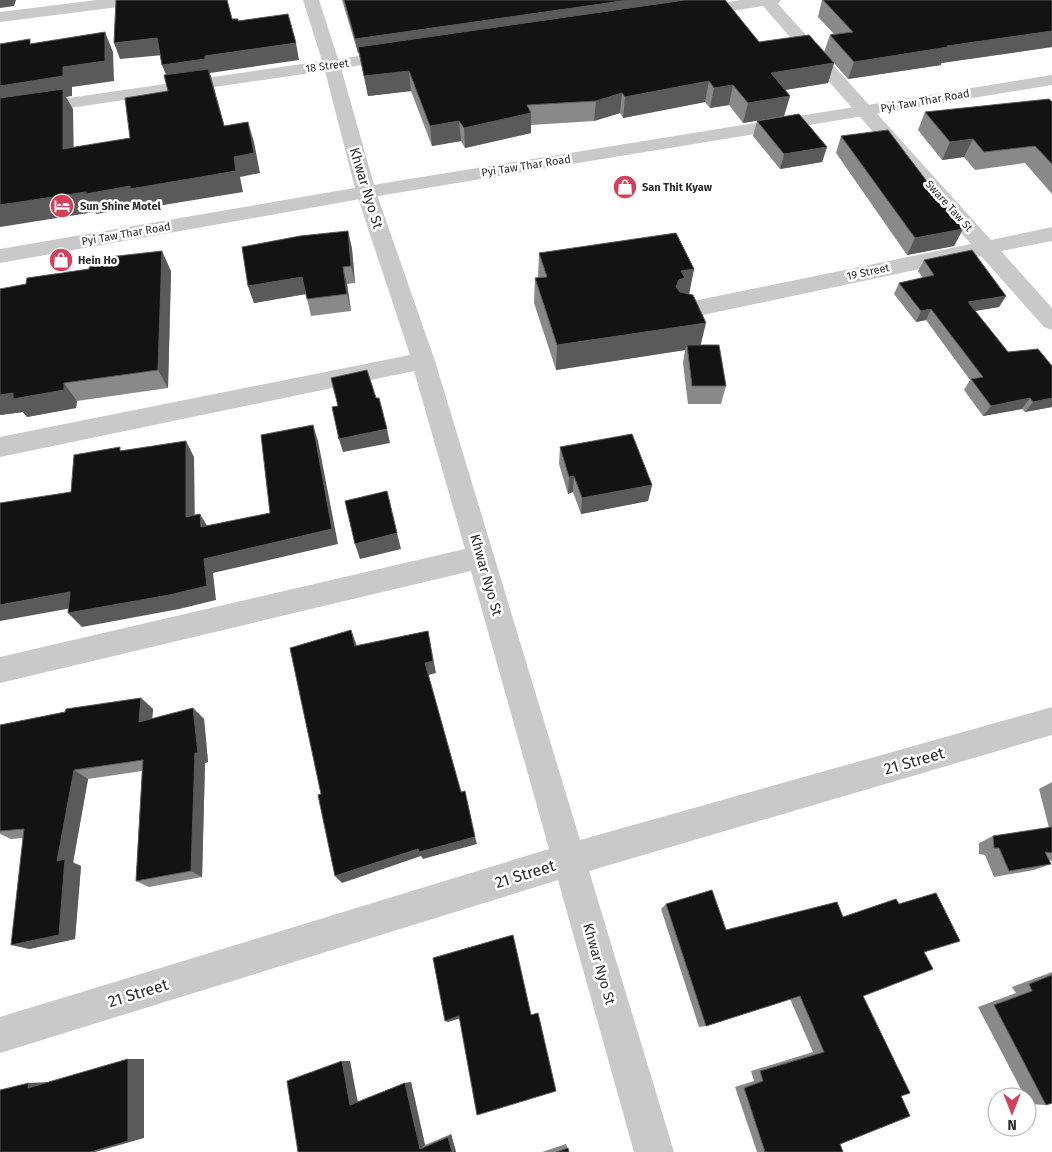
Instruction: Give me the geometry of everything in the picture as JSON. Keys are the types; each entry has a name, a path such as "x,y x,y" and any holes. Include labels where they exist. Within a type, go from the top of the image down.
{"street":[{"path":"0,17 134,0"},
{"name":"Khwar Nyo St","path":"310,0 332,65 366,192 423,361 654,1152"},
{"path":"680,14 769,0"},
{"name":"Sware Taw St","path":"769,0 1052,322"},
{"name":"18 Street","path":"0,113 419,52"},
{"name":"Pyi Taw Thar Road","path":"0,256 366,192 1052,80"},
{"name":"19 Street","path":"684,310 1052,234"},
{"path":"0,447 423,361"},
{"path":"0,670 481,557"},
{"name":"21 Street","path":"0,1035 569,860 1052,721"}],"building":[{"path":"116,0 227,0 232,19 238,19 238,21 288,14 296,43 205,56 205,59 162,65 157,38 114,43"},
{"path":"344,0 629,0 355,39"},
{"path":"685,0 725,0 759,42 809,35 834,63 771,73 790,96 748,103 733,85 714,88 709,81 625,97 622,93 596,101 527,105 531,113 464,128 459,121 430,126 409,71 364,76 358,47"},
{"path":"823,0 1052,0 1052,31 854,62 830,35 853,32"},
{"path":"105,32 105,61 63,67 63,76 0,86 0,44 30,39 30,44"},
{"path":"208,69 224,126 248,122 254,153 234,157 236,171 130,189 130,186 86,194 86,192 0,205 0,98 63,89 63,149 130,138 125,98 168,91 164,75"},
{"path":"1049,99 1052,102 1052,164 1035,146 984,152 973,139 950,142 925,112"},
{"path":"799,114 827,147 784,154 757,121"},
{"path":"888,130 963,229 915,238 841,136"},
{"path":"348,231 351,266 343,267 347,294 307,299 302,277 248,286 242,247 300,236"},
{"path":"676,233 694,269 681,271 685,278 679,280 676,287 680,292 693,295 706,323 557,345 535,278 547,277 539,253"},
{"path":"972,250 1006,296 968,302 1008,352 1038,349 1052,366 1052,398 1033,402 1030,398 991,406 971,379 983,377 931,309 921,311 899,283 934,275 924,260"},
{"path":"162,251 158,370 64,383 64,390 13,399 13,393 0,395 0,289 26,284 27,278 89,269 91,259"},
{"path":"687,345 719,345 726,386 692,386"},
{"path":"367,370 376,398 379,398 387,429 339,439 332,407 338,406 331,378"},
{"path":"313,425 332,529 204,559 207,586 169,595 68,613 70,592 0,605 0,503 71,492 74,455 120,447 120,451 186,441 186,517 200,514 201,527 270,513 261,435"},
{"path":"632,434 652,485 582,498 574,476 569,477 560,447"},
{"path":"387,491 397,533 355,544 345,501"},
{"path":"351,630 355,646 428,631 433,661 425,663 461,792 465,791 475,837 419,852 418,849 335,876 318,795 321,794 290,648"},
{"path":"141,698 139,722 193,708 198,753 195,753 191,871 136,881 143,760 74,770 57,861 65,859 59,935 11,945 24,829 0,831 0,725 65,712 66,709"},
{"path":"1052,827 1052,853 1045,852 1051,864 1009,871 999,848 994,848 993,836"},
{"path":"712,890 726,930 837,902 843,917 896,899 899,904 936,893 960,941 924,952 933,969 863,996 910,1093 901,1096 910,1116 840,1144 843,1152 765,1152 744,1088 763,1081 760,1071 824,1052 800,996 706,1026 666,904"},
{"path":"513,935 531,1015 538,1013 556,1091 477,1115 459,1016 445,1021 433,958"},
{"path":"1052,975 1052,1103 1046,1105 994,1005 1032,991 1029,984"},
{"path":"128,1059 128,1141 90,1152 0,1152 0,1090 29,1083 28,1088"},
{"path":"342,1061 350,1105 405,1083 420,1149 448,1137 452,1152 298,1152 287,1081"},
{"path":"568,1148 569,1152 556,1152"}],"place":[{"name":"San Thit Kyaw","path":"625,187"},
{"name":"Sun Shine Motel","path":"62,206"},
{"name":"Hein Ho","path":"61,260"}]}
